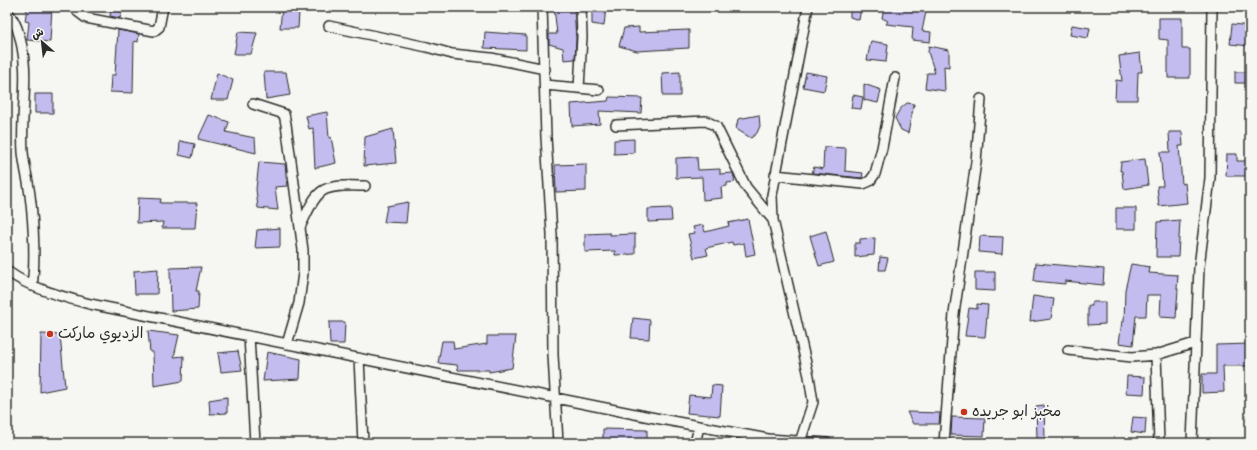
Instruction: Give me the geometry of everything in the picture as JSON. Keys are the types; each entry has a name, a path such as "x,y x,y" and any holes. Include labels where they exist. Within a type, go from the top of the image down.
{"street":[{"path":"75,7 78,12 86,18 154,31 159,27 163,7"},
{"path":"542,7 546,137 552,234 553,355 558,443"},
{"path":"579,88 582,37 581,7"},
{"path":"800,442 813,402 809,376 773,220 772,195 808,7"},
{"path":"1192,443 1199,266 1210,178 1212,7"},
{"path":"7,13 14,20 19,36 25,74 23,149 28,183 33,241 34,270 32,286"},
{"path":"329,26 427,47 452,54 491,58 545,69"},
{"path":"775,175 863,184 870,181 876,174 895,78"},
{"path":"545,85 599,90"},
{"path":"944,443 954,314 976,162 981,116 981,99"},
{"path":"253,104 284,114 303,250 303,273 300,303 287,344"},
{"path":"616,125 706,121 716,126 746,187 773,220"},
{"path":"300,227 313,202 321,191 331,188 365,186"},
{"path":"7,271 32,286 49,293 90,304 699,427 768,439 827,443"},
{"path":"248,336 255,443"},
{"path":"1068,350 1132,357 1156,355 1196,343"},
{"path":"1156,355 1159,443"},
{"path":"359,358 363,443"},
{"path":"695,443 699,427"}],"building":[{"path":"27,7 52,7 50,42 27,40 29,22 25,21"},
{"path":"282,7 296,7 295,12 299,12 298,28 280,28"},
{"path":"554,7 574,7 576,39 575,59 564,60 563,48 549,44 549,34 557,34"},
{"path":"592,7 606,7 604,26 592,24"},
{"path":"850,7 861,8 859,20 850,17"},
{"path":"884,7 927,7 922,31 931,32 930,42 912,40 913,27 886,24 888,21 882,18"},
{"path":"111,10 122,12 120,18 110,16"},
{"path":"1159,18 1182,18 1182,49 1190,49 1190,78 1168,78 1168,40 1159,39"},
{"path":"1232,24 1250,26 1250,46 1230,44"},
{"path":"1072,25 1090,28 1088,38 1070,35"},
{"path":"639,27 639,32 689,30 689,48 637,51 619,46 624,28"},
{"path":"118,30 139,34 138,42 134,41 133,93 110,92 111,75 115,75"},
{"path":"238,32 257,33 251,54 234,54"},
{"path":"485,32 526,35 526,50 484,48"},
{"path":"871,41 888,44 886,62 867,60"},
{"path":"929,46 949,50 949,67 944,66 945,91 925,88 927,73 935,73 928,52"},
{"path":"1140,53 1142,72 1138,72 1137,100 1115,100 1116,80 1122,81 1119,56"},
{"path":"264,72 286,72 290,95 266,99"},
{"path":"680,72 680,96 663,96 662,73"},
{"path":"806,72 827,76 824,91 803,87"},
{"path":"1235,72 1250,72 1250,83 1235,83"},
{"path":"217,73 233,80 228,100 211,100"},
{"path":"864,84 881,90 878,103 864,100"},
{"path":"35,94 53,94 53,113 35,113"},
{"path":"853,95 863,97 861,109 851,108"},
{"path":"609,97 642,98 641,113 599,111 600,124 572,126 571,104 608,101"},
{"path":"907,103 914,104 908,133 901,130 895,118 900,109"},
{"path":"327,112 329,138 331,137 336,163 315,168 313,128 309,129 306,116"},
{"path":"209,115 229,122 226,132 255,138 256,153 198,139"},
{"path":"759,115 760,126 757,133 751,138 736,129 738,119"},
{"path":"393,129 396,163 364,166 365,137"},
{"path":"1169,132 1182,132 1183,146 1179,146 1182,184 1185,183 1187,203 1159,206 1157,186 1163,186 1160,152 1170,152"},
{"path":"634,139 634,153 614,154 614,140"},
{"path":"180,141 195,144 192,158 179,155"},
{"path":"824,147 846,148 845,171 863,173 862,178 812,173 814,167 823,169"},
{"path":"1227,154 1237,154 1237,161 1250,161 1250,176 1226,176"},
{"path":"697,157 698,170 720,169 720,174 733,173 735,182 727,183 727,186 721,187 722,198 703,200 702,177 676,178 676,158"},
{"path":"1145,159 1148,185 1124,189 1122,171 1120,171 1121,162"},
{"path":"259,162 285,164 287,186 275,187 278,210 258,208 256,189"},
{"path":"586,164 586,191 556,192 555,165"},
{"path":"138,198 161,199 160,203 197,203 195,228 162,228 163,222 137,223"},
{"path":"408,202 406,223 384,222 387,206"},
{"path":"671,208 672,221 648,222 648,209"},
{"path":"1116,208 1136,208 1136,229 1116,229"},
{"path":"748,219 755,254 746,256 744,243 733,245 732,242 706,248 708,255 694,258 688,234 695,233 693,227 703,225 705,232 729,226 728,223"},
{"path":"1180,220 1178,257 1156,257 1157,222"},
{"path":"280,228 280,247 255,248 257,230"},
{"path":"826,231 834,262 819,266 810,236"},
{"path":"610,233 610,235 635,234 635,254 615,255 615,251 585,252 585,234"},
{"path":"980,236 1003,237 1002,254 979,252"},
{"path":"875,238 874,255 855,257 855,243 860,243 860,239"},
{"path":"880,257 888,258 885,270 879,270"},
{"path":"1036,263 1104,269 1103,285 1065,281 1065,284 1034,281"},
{"path":"1131,264 1150,267 1149,273 1178,275 1176,318 1160,317 1161,295 1147,295 1146,316 1136,316 1133,345 1119,343 1122,321 1124,322 1125,290"},
{"path":"201,267 196,291 199,291 198,309 171,311 170,268"},
{"path":"158,269 157,294 135,294 134,271"},
{"path":"975,272 995,272 995,291 975,290"},
{"path":"1033,296 1054,299 1051,319 1030,322"},
{"path":"1092,302 1105,302 1105,324 1088,325 1088,306 1092,306"},
{"path":"977,304 988,305 985,337 965,336 969,308 977,309"},
{"path":"633,318 650,320 649,339 631,338"},
{"path":"329,322 345,322 344,344 330,344"},
{"path":"148,331 179,335 174,357 184,356 183,381 154,386 153,352 150,352"},
{"path":"41,334 60,335 65,387 40,392"},
{"path":"487,336 516,336 512,368 489,372 489,370 458,370 457,365 438,363 442,341 453,341 454,349 487,344"},
{"path":"1250,344 1250,366 1223,366 1224,392 1202,393 1202,374 1216,374 1216,345"},
{"path":"238,351 242,370 221,372 218,353"},
{"path":"267,352 301,359 300,379 263,381"},
{"path":"1127,376 1145,377 1144,394 1126,393"},
{"path":"712,385 722,386 720,416 687,413 689,395 711,397"},
{"path":"227,397 227,413 210,414 209,400"},
{"path":"1044,405 1045,439 1037,439 1036,406"},
{"path":"907,412 940,413 939,424 913,424"},
{"path":"952,417 985,418 984,436 951,435"},
{"path":"1133,417 1146,418 1145,434 1131,432"},
{"path":"603,429 647,430 647,443 603,443"}],"place":[{"name":"الزديوي ماركت","path":"50,334"},
{"name":"مخبز ابو جريده","path":"964,412"}]}
